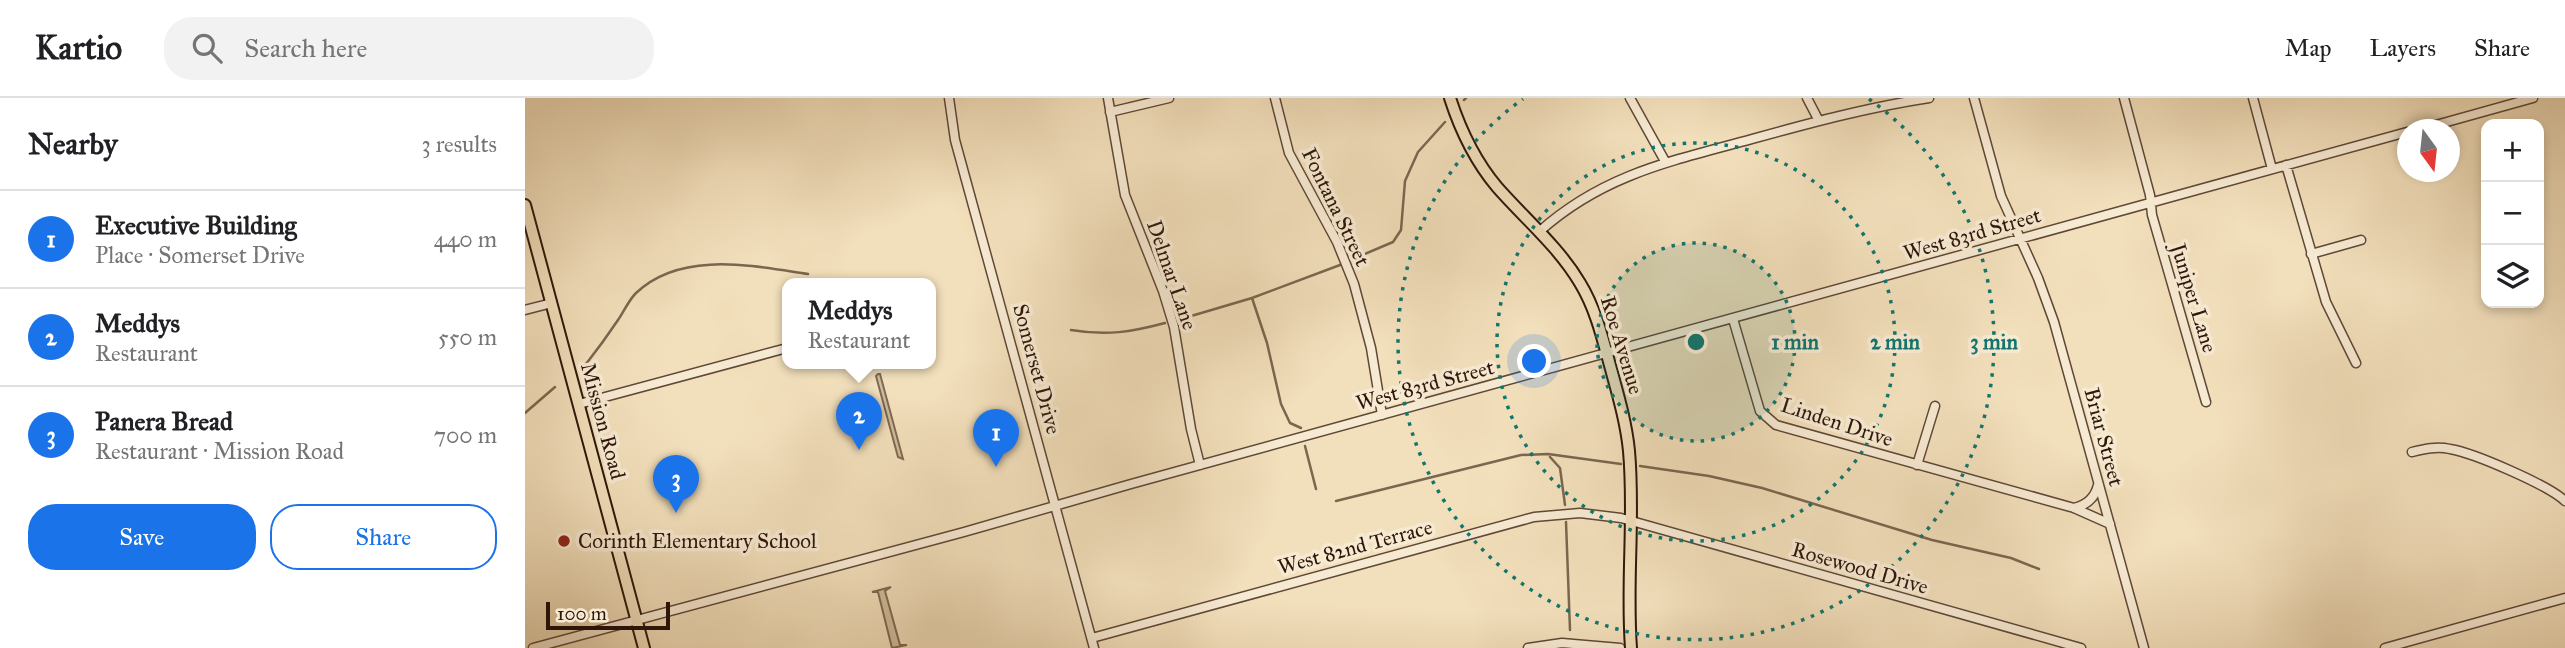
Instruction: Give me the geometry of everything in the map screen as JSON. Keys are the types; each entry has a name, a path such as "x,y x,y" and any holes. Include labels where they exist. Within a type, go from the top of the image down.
{"main road":[{"name":"Roe Avenue","path":"1450,98 1484,170 1557,250 1580,283 1599,327 1629,450 1628,589 1631,648"},
{"name":"Mission Road","path":"525,205 644,648"}],"street":[{"name":"Somerset Drive","path":"949,98 955,140 1094,648"},
{"name":"Delmar Lane","path":"1108,98 1125,195 1163,291 1174,327 1191,429 1200,465"},
{"path":"1110,112 1169,98"},
{"name":"Fontana Street","path":"1275,98 1280,125 1290,153 1337,242 1354,284 1371,348 1382,415"},
{"path":"1630,98 1666,163"},
{"path":"1807,98 1819,121"},
{"path":"1540,231 1559,214 1621,178 1819,121 1929,98"},
{"name":"Briar Street","path":"1974,98 1991,168 2001,196 2055,322 2144,648"},
{"name":"Juniper Lane","path":"2124,98 2151,215 2206,402"},
{"path":"2253,98 2272,169"},
{"path":"2458,119 2533,98"},
{"name":"West 83rd Street","path":"533,648 2397,135"},
{"path":"2286,165 2326,302 2356,363"},
{"path":"2311,254 2361,240"},
{"path":"525,310 552,303"},
{"name":"Linden Drive","path":"1733,318 1753,394 1760,411 1767,418 1788,429 2074,508 2110,524"},
{"path":"579,404 782,349"},
{"name":"Linden Drive","path":"1917,465 1935,405"},
{"path":"2411,452 2431,448 2456,450 2544,486 2565,501"},
{"path":"2074,508 2091,500 2097,492 2099,482"},
{"name":"West 82nd Terrace","path":"1092,638 1534,517 1580,513 1630,521"},
{"name":"Rosewood Drive","path":"1630,521 2081,648"},
{"path":"2385,648 2565,598"},
{"path":"2133,648 2140,636"},
{"path":"1528,648 1562,643 1620,648"}],"shaded area":[{"path":"878,374 903,459 898,457 876,376"},
{"path":"891,587 885,591 900,645 907,645 892,648 878,592 872,592"}],"waterway":[{"path":"1353,259 1393,242 1401,230 1405,181 1418,152 1445,122"},
{"path":"586,364 636,293 654,280 674,271 718,264 808,274"},
{"path":"1252,298 1340,265"},
{"path":"1181,319 1252,298 1267,343 1281,404 1290,423 1301,428"},
{"path":"1071,330 1119,332 1165,323"},
{"path":"525,413 555,387"},
{"path":"1305,446 1316,489"},
{"path":"1336,501 1521,455 1548,454 1621,464"},
{"path":"1550,457 1560,468 1565,505"},
{"path":"1640,466 1709,476 1762,488 1932,540 2011,558 2039,569"},
{"path":"1566,522 1570,630"}],"place":[{"name":"Meddys","path":"859,450"},
{"name":"Executive Building","path":"996,467"},
{"name":"Panera Bread","path":"676,513"},
{"name":"Corinth Elementary School","path":"564,541"}]}
